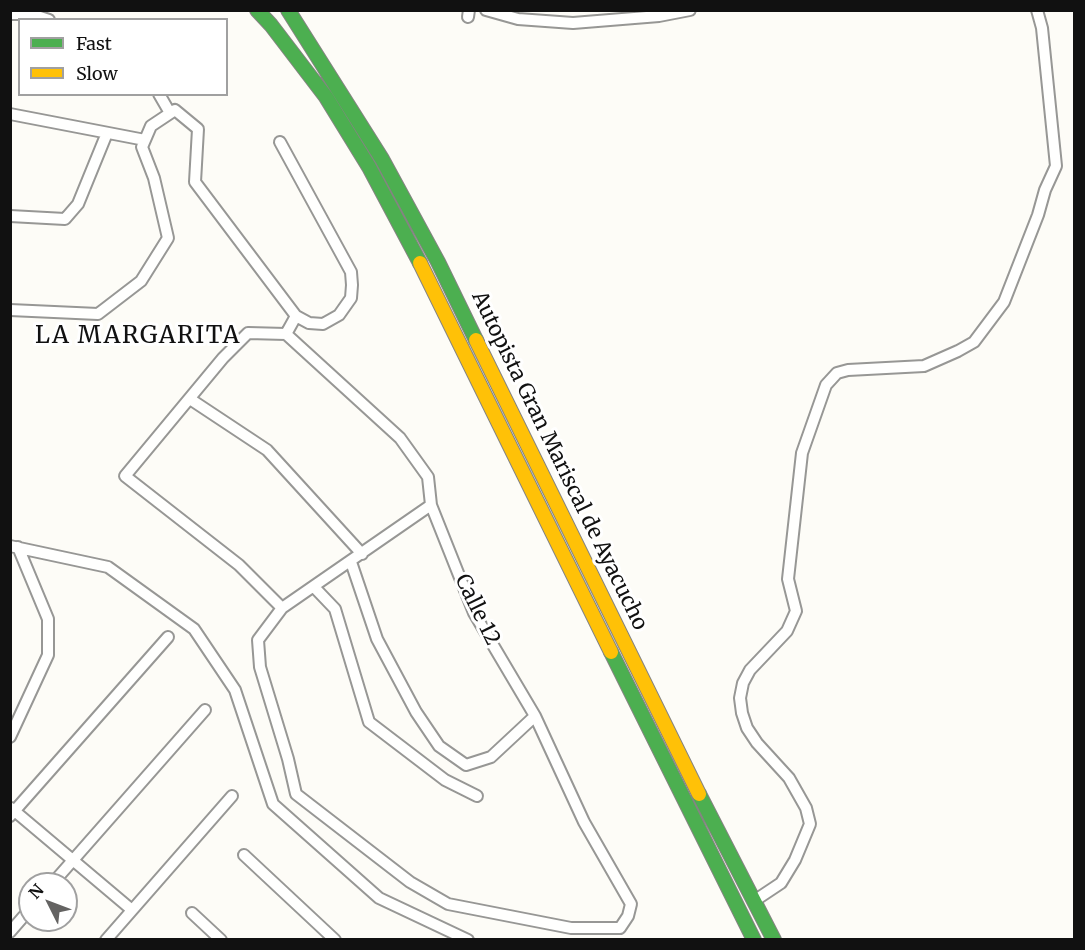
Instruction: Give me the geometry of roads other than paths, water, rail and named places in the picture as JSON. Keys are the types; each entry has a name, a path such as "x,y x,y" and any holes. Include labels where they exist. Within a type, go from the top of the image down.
{"highway":[{"name":"Autopista Gran Mariscal de Ayacucho","path":"257,10 272,25 326,97 369,167 417,258 690,814 754,939"},
{"name":"Autopista Gran Mariscal de Ayacucho","path":"288,11 382,159 438,262 705,806 774,939"}],"street":[{"path":"486,10 518,19 573,23 658,16 690,10"},
{"path":"754,901 781,883 795,860 810,824 806,808 794,786 747,728 740,705 743,683 750,670 787,631 796,611 788,579 802,453 826,385 837,373 856,369 924,366 974,342 1004,302 1056,166 1042,28 1037,10"},
{"path":"10,14 31,14 43,18"},
{"path":"160,96 170,113"},
{"path":"10,310 98,314 141,281 168,238 154,178 142,147 151,126 175,110 198,129 195,182 296,316 309,323 323,324 339,315 351,298 351,272 280,142"},
{"path":"10,114 145,140"},
{"path":"10,216 65,219 78,204 107,134"},
{"path":"296,316 286,334 248,333 223,358 125,476 239,565 282,608 431,505"},
{"name":"Calle 12","path":"282,608 258,640 260,667 288,759 296,794 411,882 448,904 571,928 620,928 628,916 631,904 584,822 535,716 474,613 431,505 428,477 400,438 286,334"},
{"path":"190,399 267,450 362,554"},
{"path":"10,737 48,655 48,619 14,547"},
{"path":"14,547 108,567 194,629 236,690 273,804 380,898 468,939"},
{"path":"351,562 377,639 416,712 439,746 466,765 491,758 535,716"},
{"path":"314,587 335,609 369,722 445,780 477,796"},
{"path":"132,910 12,812 168,638"},
{"path":"63,872 205,710"},
{"path":"106,939 232,796"},
{"path":"243,855 335,939"},
{"path":"192,914 221,939"}],"district":[{"name":"LA MARGARITA","path":"138,336"}]}
